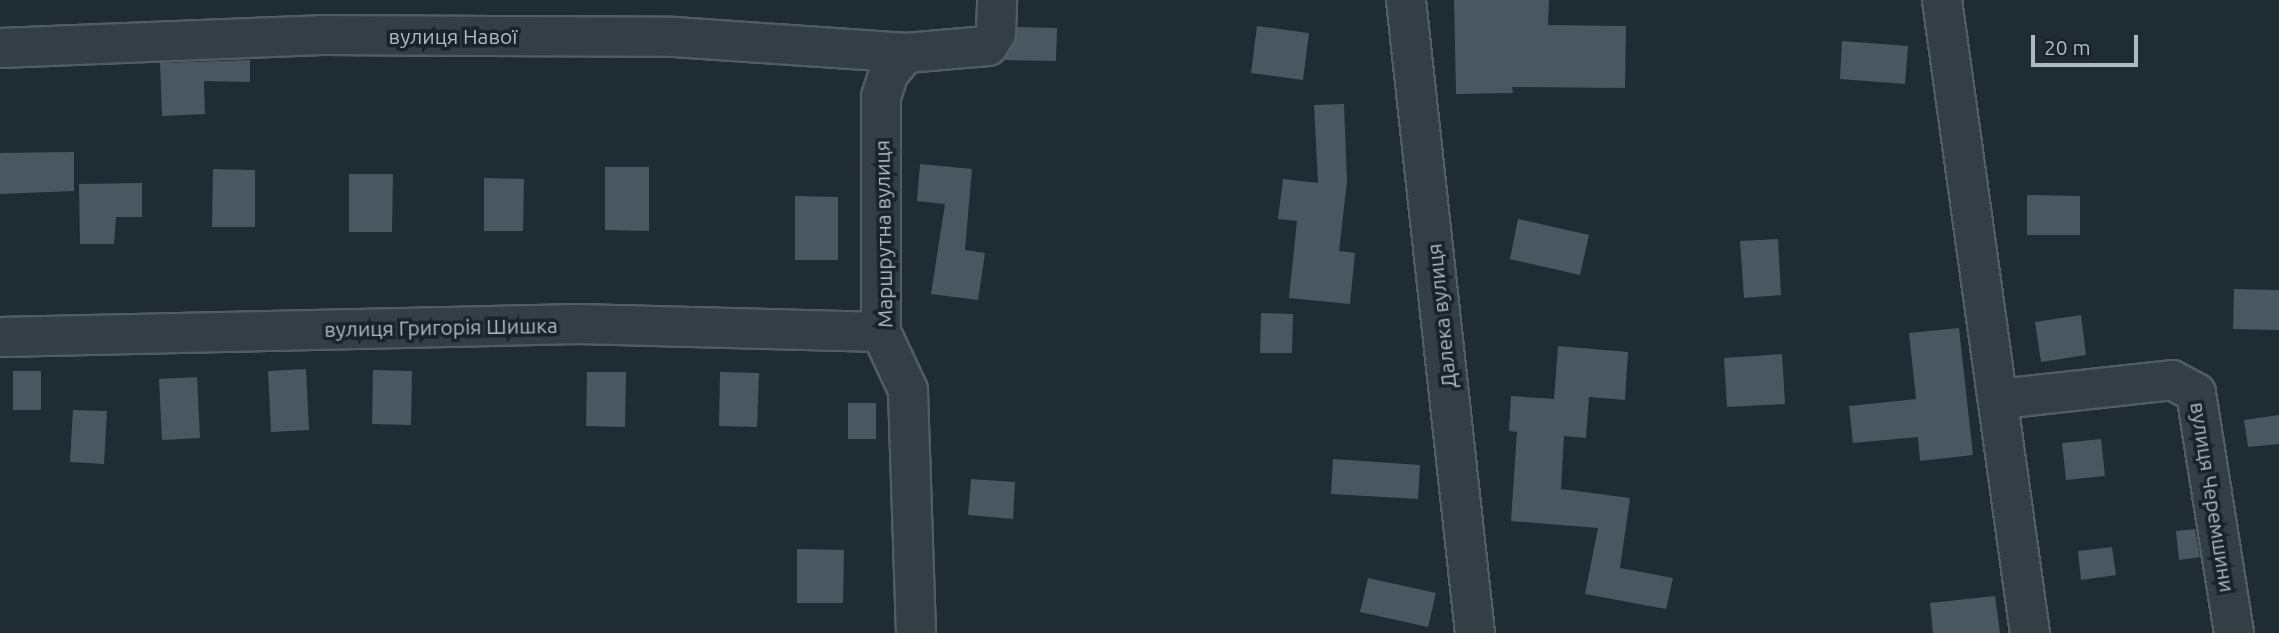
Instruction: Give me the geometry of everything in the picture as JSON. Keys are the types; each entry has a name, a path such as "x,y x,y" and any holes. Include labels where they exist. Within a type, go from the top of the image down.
{"street":[{"path":"906,52 988,46 996,33 997,0"},
{"name":"Далека вулиця","path":"1406,0 1475,633"},
{"path":"1942,0 2000,399 2030,633"},
{"name":"вулиця Навої","path":"0,48 321,36 660,37 906,52"},
{"name":"Маршрутна вулиця","path":"906,52 889,73 881,97 881,332 908,390 916,633"},
{"name":"вулиця Григорія Шишка","path":"0,337 579,324 881,332"},
{"name":"вулиця Черемшини","path":"2000,399 2172,380 2196,393 2234,633"}],"building":[{"path":"1454,0 1549,0 1548,25 1626,26 1625,88 1512,87 1513,93 1456,94"},
{"path":"1257,26 1309,33 1303,80 1251,73"},
{"path":"1018,27 1057,28 1056,61 1004,60"},
{"path":"1842,41 1908,46 1905,84 1840,79"},
{"path":"250,60 250,82 204,81 205,114 162,116 160,63"},
{"path":"1344,104 1347,182 1339,251 1355,253 1350,304 1289,298 1297,221 1278,219 1283,179 1318,183 1314,105"},
{"path":"74,152 74,191 0,194 0,153"},
{"path":"920,164 972,169 965,250 985,253 978,300 931,294 945,204 917,201"},
{"path":"605,167 649,167 649,231 605,230"},
{"path":"213,169 255,170 255,227 212,227"},
{"path":"349,174 393,174 392,232 349,232"},
{"path":"484,178 524,179 523,231 484,231"},
{"path":"142,183 142,217 116,217 114,244 80,244 79,184"},
{"path":"2027,195 2080,196 2080,235 2027,235"},
{"path":"795,196 838,197 838,260 795,260"},
{"path":"1518,219 1589,235 1580,275 1510,259"},
{"path":"1778,239 1781,295 1744,298 1740,241"},
{"path":"2234,289 2279,290 2279,330 2233,329"},
{"path":"1261,313 1293,314 1292,353 1260,353"},
{"path":"2081,315 2086,355 2041,362 2035,322"},
{"path":"1959,328 1973,455 1920,461 1918,437 1853,443 1849,406 1916,399 1909,333"},
{"path":"1558,346 1628,352 1625,400 1589,397 1586,438 1564,436 1561,489 1630,498 1620,568 1673,578 1666,609 1585,594 1598,528 1511,521 1517,432 1509,431 1511,396 1554,399"},
{"path":"1782,354 1785,404 1727,407 1724,358"},
{"path":"306,369 309,430 271,432 268,371"},
{"path":"373,370 412,371 411,425 372,424"},
{"path":"13,371 41,371 41,410 13,410"},
{"path":"587,372 626,372 625,427 586,426"},
{"path":"720,372 759,373 757,427 719,426"},
{"path":"197,377 200,438 162,440 159,379"},
{"path":"848,403 876,403 876,439 848,439"},
{"path":"73,410 107,411 104,464 70,462"},
{"path":"2279,415 2279,444 2248,447 2244,420"},
{"path":"2101,439 2105,476 2066,480 2062,443"},
{"path":"1333,459 1420,465 1418,499 1331,494"},
{"path":"971,479 1015,482 1013,519 968,515"},
{"path":"2195,529 2200,557 2179,560 2176,531"},
{"path":"2112,547 2116,575 2081,580 2078,551"},
{"path":"797,549 844,550 843,603 797,603"},
{"path":"1368,578 1436,593 1428,627 1360,612"},
{"path":"1995,596 2000,633 1933,633 1930,603"}]}
